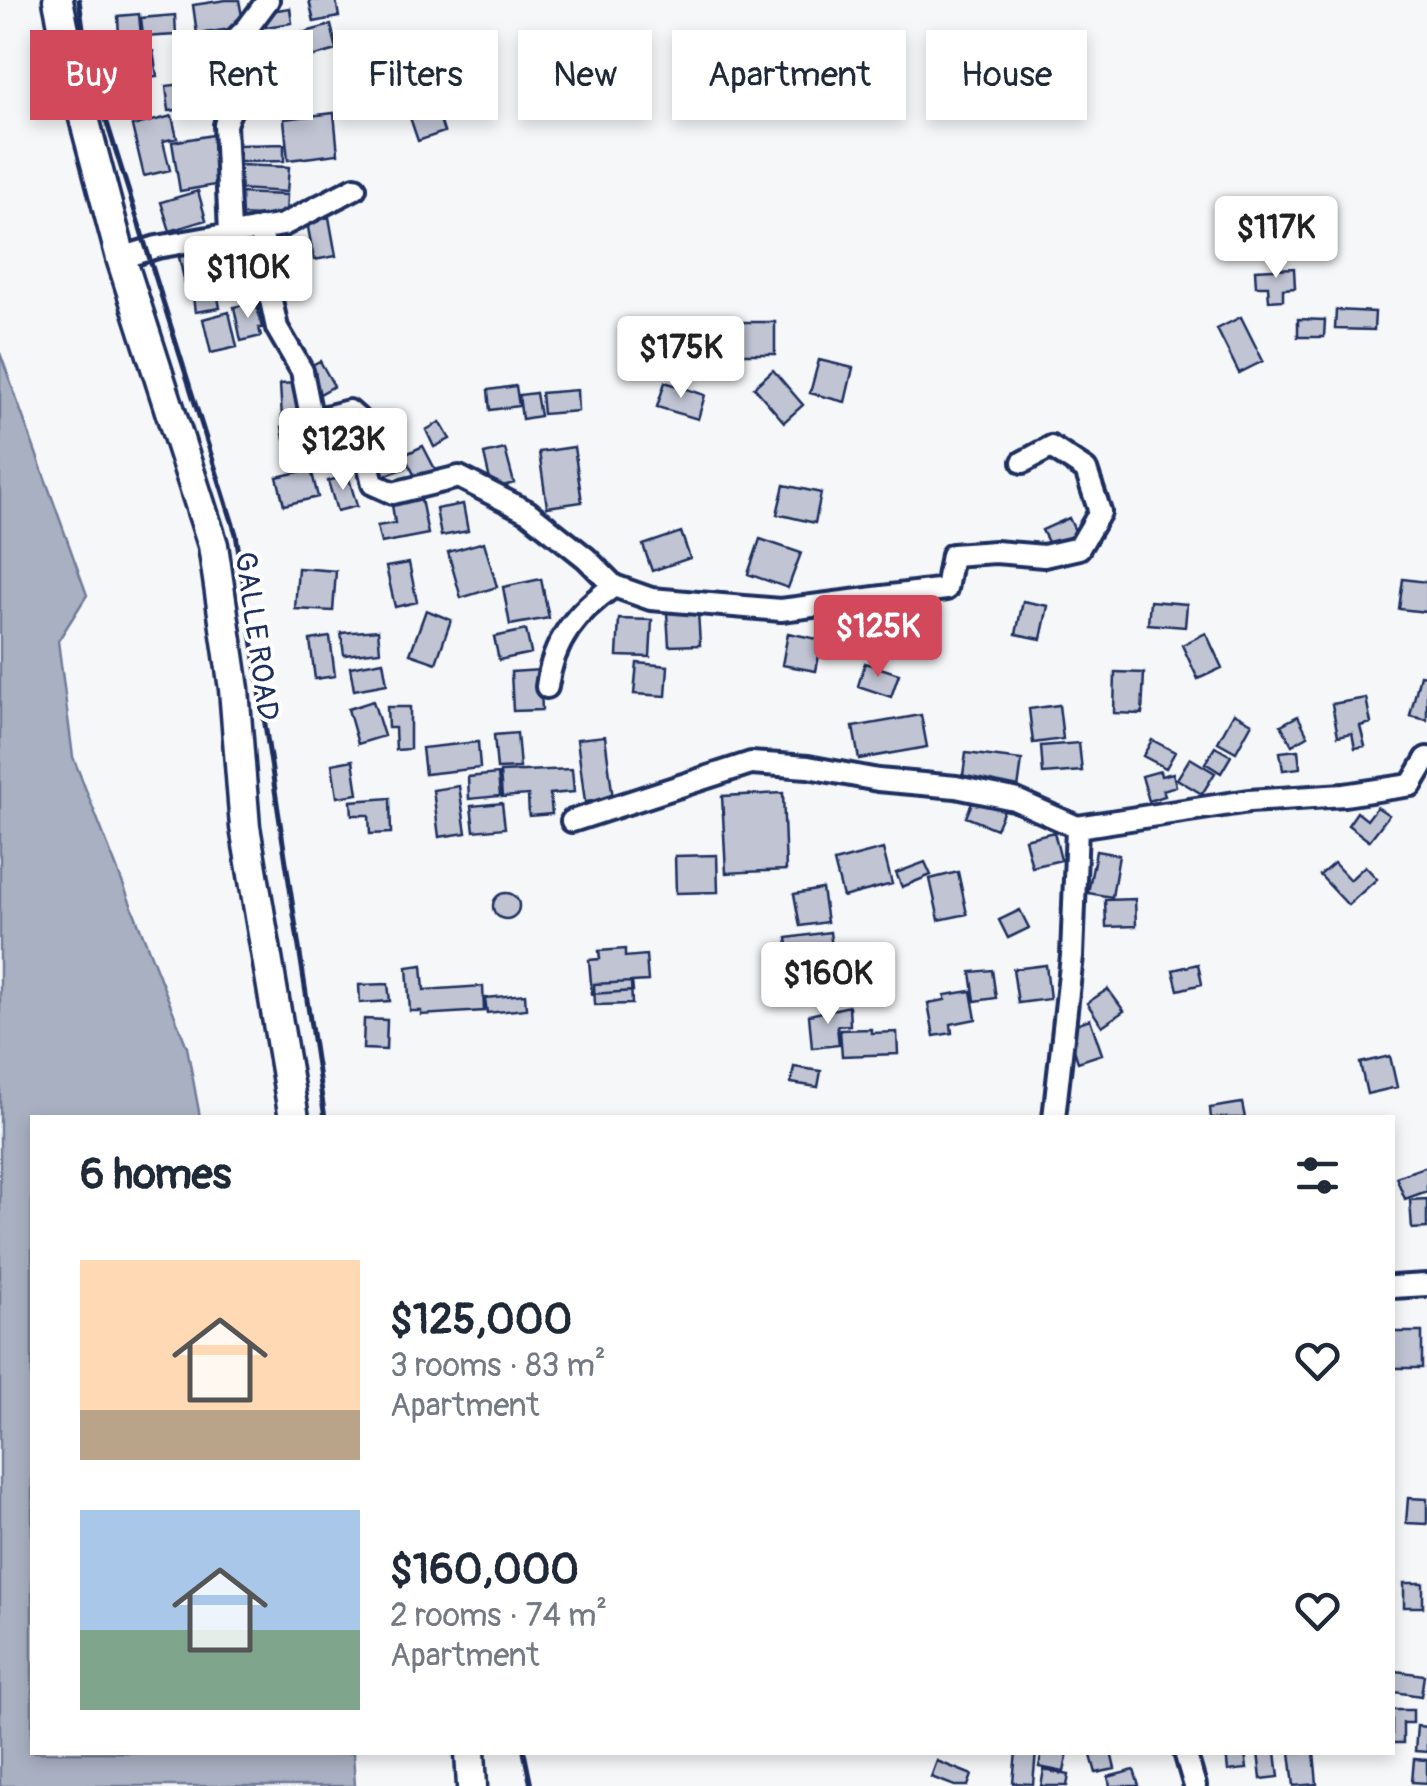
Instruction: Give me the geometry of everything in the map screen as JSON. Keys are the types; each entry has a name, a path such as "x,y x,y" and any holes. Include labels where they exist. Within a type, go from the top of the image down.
{"highway":[{"name":"GALLE ROAD","path":"58,0 75,84 120,258 213,545 234,689 245,826 293,1115"},
{"path":"470,1755 472,1786"}],"street":[{"path":"230,232 225,125 230,108 255,73 227,48 268,0"},
{"path":"120,258 230,232 283,225 355,188"},
{"path":"260,228 277,328 302,371 311,416 318,419 350,411 358,420 373,484 393,492 459,477 528,512 614,586 651,599 781,610 946,589 952,555 994,552 1044,556 1079,548 1100,512 1086,470 1051,447 1023,462"},
{"path":"547,687 551,659 562,635 589,603 614,586"},
{"path":"572,821 750,763 956,787 1014,799 1077,826 1176,810 1411,785 1427,758"},
{"path":"1054,1115 1072,956 1077,826"},
{"path":"1395,1287 1427,1285"},
{"path":"1187,1755 1194,1786"}],"water":[{"path":"0,353 87,595 58,641 73,757 187,1047 200,1115 30,1115 30,1755 353,1755 355,1786 0,1786"}],"building":[{"path":"239,0 244,27 196,30 193,5"},
{"path":"309,0 336,0 339,17 314,22"},
{"path":"290,8 292,23 266,27 264,12"},
{"path":"139,14 140,30 119,30 118,16"},
{"path":"175,15 176,30 172,30 172,35 152,36 152,30 142,30 141,18"},
{"path":"331,25 333,51 313,57 313,30"},
{"path":"152,51 157,76 152,77"},
{"path":"172,85 172,111 169,111 166,86"},
{"path":"333,113 338,154 288,160 284,120 313,120 313,116"},
{"path":"172,116 177,138 163,141 170,170 144,176 132,126"},
{"path":"411,120 440,120 444,132 418,141"},
{"path":"213,135 221,184 180,191 172,142"},
{"path":"284,144 284,161 238,162 238,145"},
{"path":"239,165 289,167 287,192 237,189"},
{"path":"198,191 206,220 170,231 161,202"},
{"path":"239,193 287,195 286,217 238,215"},
{"path":"329,217 336,256 314,260 307,222"},
{"path":"251,237 258,274 229,280 222,243"},
{"path":"217,249 224,284 187,292 179,257"},
{"path":"1294,268 1295,288 1283,289 1283,300 1269,301 1268,286 1256,286 1255,270"},
{"path":"217,292 220,308 195,312 193,297"},
{"path":"256,302 261,336 241,341 234,307"},
{"path":"1336,310 1375,312 1374,330 1335,329"},
{"path":"229,312 237,347 211,353 203,319"},
{"path":"1241,317 1263,361 1239,373 1217,329"},
{"path":"1298,319 1325,320 1324,337 1298,337"},
{"path":"731,322 775,322 775,354 731,354"},
{"path":"819,360 853,368 845,402 810,393"},
{"path":"320,361 334,386 320,394 306,368"},
{"path":"773,370 803,405 784,422 754,387"},
{"path":"665,382 705,395 698,419 657,407"},
{"path":"296,383 298,418 282,419 280,384"},
{"path":"516,386 519,406 490,410 488,390"},
{"path":"577,390 578,411 543,414 541,393"},
{"path":"536,393 540,416 522,419 519,395"},
{"path":"303,422 305,435 284,439 282,426"},
{"path":"440,422 450,439 434,447 426,430"},
{"path":"344,426 355,461 336,467 325,432"},
{"path":"313,440 319,459 302,465 295,447"},
{"path":"398,445 406,468 384,476 376,453"},
{"path":"423,446 437,473 418,482 404,455"},
{"path":"574,447 582,502 547,507 539,452"},
{"path":"505,449 514,483 492,489 484,454"},
{"path":"311,469 318,497 284,505 277,477"},
{"path":"348,475 357,506 337,511 328,481"},
{"path":"784,485 821,493 815,523 777,514"},
{"path":"421,499 428,534 381,543 377,526 395,523 392,505"},
{"path":"463,504 468,531 441,536 436,509"},
{"path":"1069,518 1078,537 1052,550 1042,530"},
{"path":"681,532 690,558 652,571 643,545"},
{"path":"760,539 801,553 788,588 748,574"},
{"path":"484,542 497,587 461,598 448,552"},
{"path":"409,563 417,602 395,607 386,567"},
{"path":"298,568 336,571 333,611 295,609"},
{"path":"541,579 549,618 510,625 503,587"},
{"path":"1403,579 1427,582 1427,612 1399,609"},
{"path":"1023,601 1048,606 1041,639 1016,634"},
{"path":"1150,601 1187,604 1185,627 1148,624"},
{"path":"426,610 451,620 436,663 410,654"},
{"path":"698,611 700,645 669,646 667,613"},
{"path":"619,619 652,620 650,657 617,656"},
{"path":"378,630 380,651 344,655 341,633"},
{"path":"526,630 531,653 499,660 494,637"},
{"path":"788,633 822,640 816,671 782,665"},
{"path":"1206,633 1222,668 1198,679 1182,645"},
{"path":"330,637 335,676 315,679 310,640"},
{"path":"383,661 387,684 354,690 350,667"},
{"path":"637,663 668,666 666,696 634,694"},
{"path":"865,663 899,674 891,697 858,686"},
{"path":"540,670 542,710 513,711 511,672"},
{"path":"1115,672 1144,673 1142,714 1114,713"},
{"path":"1420,675 1427,676 1427,720 1410,716"},
{"path":"1366,698 1371,723 1360,726 1365,746 1355,748 1352,733 1338,736 1332,704"},
{"path":"373,701 384,736 358,744 348,709"},
{"path":"1059,705 1063,739 1033,743 1029,709"},
{"path":"387,707 410,707 410,749 396,750 395,728 388,728"},
{"path":"1234,713 1252,723 1236,752 1218,742"},
{"path":"921,715 927,747 859,759 853,727"},
{"path":"1298,716 1308,736 1292,745 1281,725"},
{"path":"517,733 520,768 497,769 494,735"},
{"path":"605,736 613,799 585,802 577,739"},
{"path":"1152,740 1175,752 1166,768 1143,756"},
{"path":"478,742 480,768 425,774 422,748"},
{"path":"1079,743 1082,771 1043,774 1041,746"},
{"path":"1215,747 1231,756 1221,773 1205,763"},
{"path":"1298,750 1300,768 1283,770 1280,752"},
{"path":"966,753 1022,760 1018,789 962,783"},
{"path":"1190,758 1215,773 1202,794 1177,779"},
{"path":"353,760 358,794 337,797 332,764"},
{"path":"572,769 574,792 550,794 552,814 529,816 528,795 502,797 500,772"},
{"path":"1160,771 1161,776 1173,773 1176,786 1163,790 1165,796 1149,801 1142,776"},
{"path":"498,774 500,796 469,799 468,777"},
{"path":"459,786 466,833 439,837 433,790"},
{"path":"783,793 786,870 726,873 722,796"},
{"path":"390,798 391,833 370,834 369,815 352,815 351,801"},
{"path":"974,798 1004,810 996,829 966,817"},
{"path":"502,803 505,828 474,831 471,806"},
{"path":"1377,807 1389,815 1369,841 1348,825 1357,812 1367,820"},
{"path":"1054,832 1061,860 1032,867 1025,839"},
{"path":"883,849 892,884 843,897 834,862"},
{"path":"1096,851 1119,855 1112,897 1088,893"},
{"path":"717,855 718,892 676,893 675,856"},
{"path":"925,862 931,875 902,887 896,873"},
{"path":"1334,863 1350,880 1365,866 1377,879 1348,905 1320,875"},
{"path":"958,872 967,914 939,920 930,879"},
{"path":"822,889 827,922 800,926 794,894"},
{"path":"506,893 515,897 519,906 515,915 506,919 497,915 493,906 497,897"},
{"path":"1135,899 1136,926 1106,927 1105,900"},
{"path":"1020,910 1029,928 1008,938 999,920"},
{"path":"830,932 837,988 794,993 787,938"},
{"path":"625,949 625,957 646,955 648,981 632,982 633,991 592,994 589,960 600,959 599,951"},
{"path":"1198,964 1202,984 1178,990 1173,970"},
{"path":"422,965 424,990 483,986 484,1011 421,1015 421,1011 410,1011 407,967"},
{"path":"1046,965 1050,999 1018,1003 1013,969"},
{"path":"992,970 996,998 975,1001 971,972"},
{"path":"631,982 632,1004 595,1005 594,984"},
{"path":"388,984 390,1001 360,1003 359,985"},
{"path":"1108,989 1124,1011 1102,1026 1087,1003"},
{"path":"971,991 976,1019 951,1024 952,1033 934,1036 928,1003 945,1000 945,995"},
{"path":"525,994 526,1009 487,1013 485,998"},
{"path":"849,1006 850,1025 837,1026 839,1045 812,1048 809,1015"},
{"path":"364,1019 387,1020 386,1050 363,1049"},
{"path":"1090,1019 1102,1054 1078,1062 1067,1027"},
{"path":"871,1029 871,1033 897,1032 898,1054 842,1056 840,1030"},
{"path":"1390,1056 1397,1087 1367,1094 1360,1063"},
{"path":"794,1067 821,1071 818,1087 791,1083"},
{"path":"1242,1103 1244,1115 1211,1115 1210,1108"},
{"path":"1427,1166 1427,1191 1405,1199 1396,1177"},
{"path":"1427,1199 1427,1228 1412,1229 1410,1200"},
{"path":"1395,1332 1422,1332 1422,1368 1395,1368"},
{"path":"1408,1498 1427,1499 1427,1524 1406,1523"},
{"path":"1404,1583 1423,1583 1423,1607 1404,1607"},
{"path":"1396,1671 1424,1675 1421,1696 1395,1692"},
{"path":"1395,1710 1413,1710 1413,1723 1403,1723 1403,1743 1395,1743"},
{"path":"1417,1726 1427,1727 1427,1752 1415,1751"},
{"path":"1016,1755 1036,1755 1033,1784 1013,1783"},
{"path":"1041,1755 1067,1755 1064,1772 1039,1767"},
{"path":"1091,1755 1112,1755 1115,1769 1096,1773"},
{"path":"1226,1755 1245,1755 1247,1769 1228,1771"},
{"path":"1258,1755 1276,1755 1279,1777 1261,1779"},
{"path":"1290,1755 1314,1755 1317,1784 1294,1786"},
{"path":"1414,1759 1427,1760 1427,1783 1412,1782"},
{"path":"937,1761 972,1775 968,1786 955,1786 931,1777"},
{"path":"1044,1770 1069,1775 1067,1786 1041,1786"},
{"path":"1134,1770 1139,1786 1110,1786 1108,1777"}],"railway":[{"path":"79,0 88,62 236,534 325,1115"},
{"path":"525,1755 531,1786"}]}
